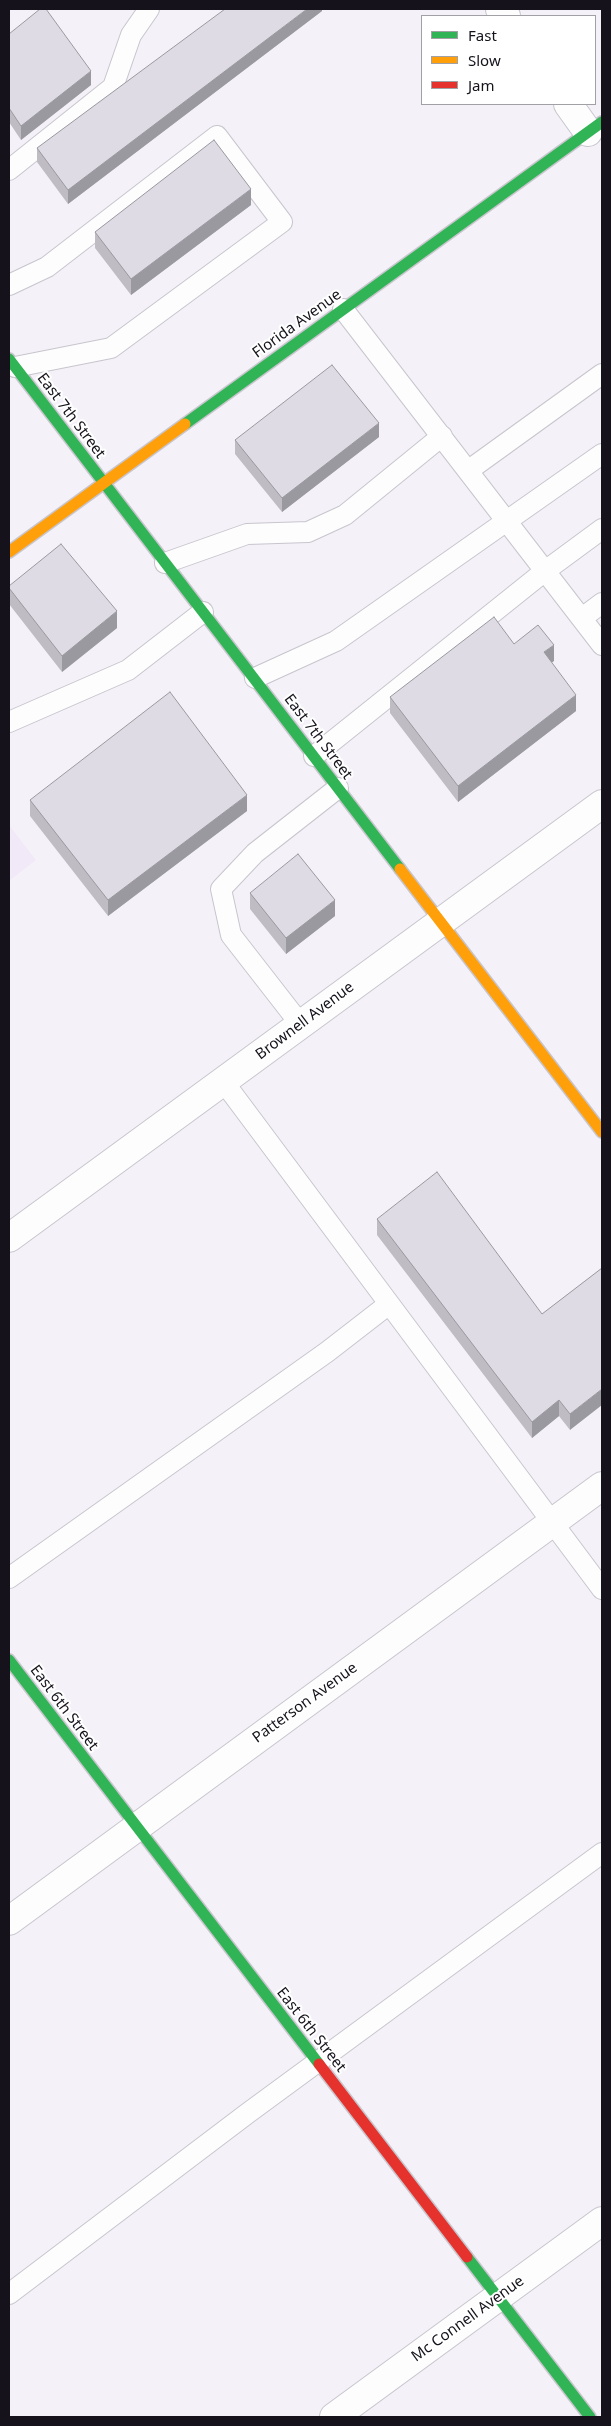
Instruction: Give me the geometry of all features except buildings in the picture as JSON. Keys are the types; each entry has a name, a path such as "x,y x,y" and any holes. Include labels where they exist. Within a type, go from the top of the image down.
{"street":[{"path":"569,105 595,127"},
{"name":"Florida Avenue","path":"9,552 595,127"},
{"name":"East 7th Street","path":"12,363 602,1132"},
{"name":"Brownell Avenue","path":"9,1238 602,804"},
{"name":"Patterson Avenue","path":"9,1921 602,1486"},
{"name":"East 6th Street","path":"9,1660 590,2417"},
{"name":"Mc Connell Avenue","path":"334,2417 602,2221"}],"lane":[{"path":"9,170 112,86 131,35 149,9"},
{"path":"9,285 46,267 217,136 282,222 111,348 12,363"},
{"path":"343,309 469,470 602,645"},
{"path":"469,470 602,374"},
{"path":"164,563 247,534 308,532 345,515 442,436"},
{"path":"255,678 336,640 602,454"},
{"path":"314,756 545,571 602,529"},
{"path":"582,618 602,603"},
{"path":"9,722 128,670 203,612"},
{"path":"301,1025 231,935 221,889 255,853 338,788"},
{"path":"223,1081 602,1589"},
{"path":"9,1578 327,1352 389,1304"},
{"path":"9,2294 317,2063 602,1853"}],"shaded area":[{"path":"9,825 36,860 9,881"}],"traffic: fast":[{"path":"185,424 602,122"},
{"path":"9,359 400,869"},
{"path":"9,1660 319,2064"},
{"path":"467,2257 590,2417"}],"traffic: slow":[{"path":"9,552 185,424"},
{"path":"400,869 602,1132"}],"traffic: jam":[{"path":"319,2064 467,2257"}]}
